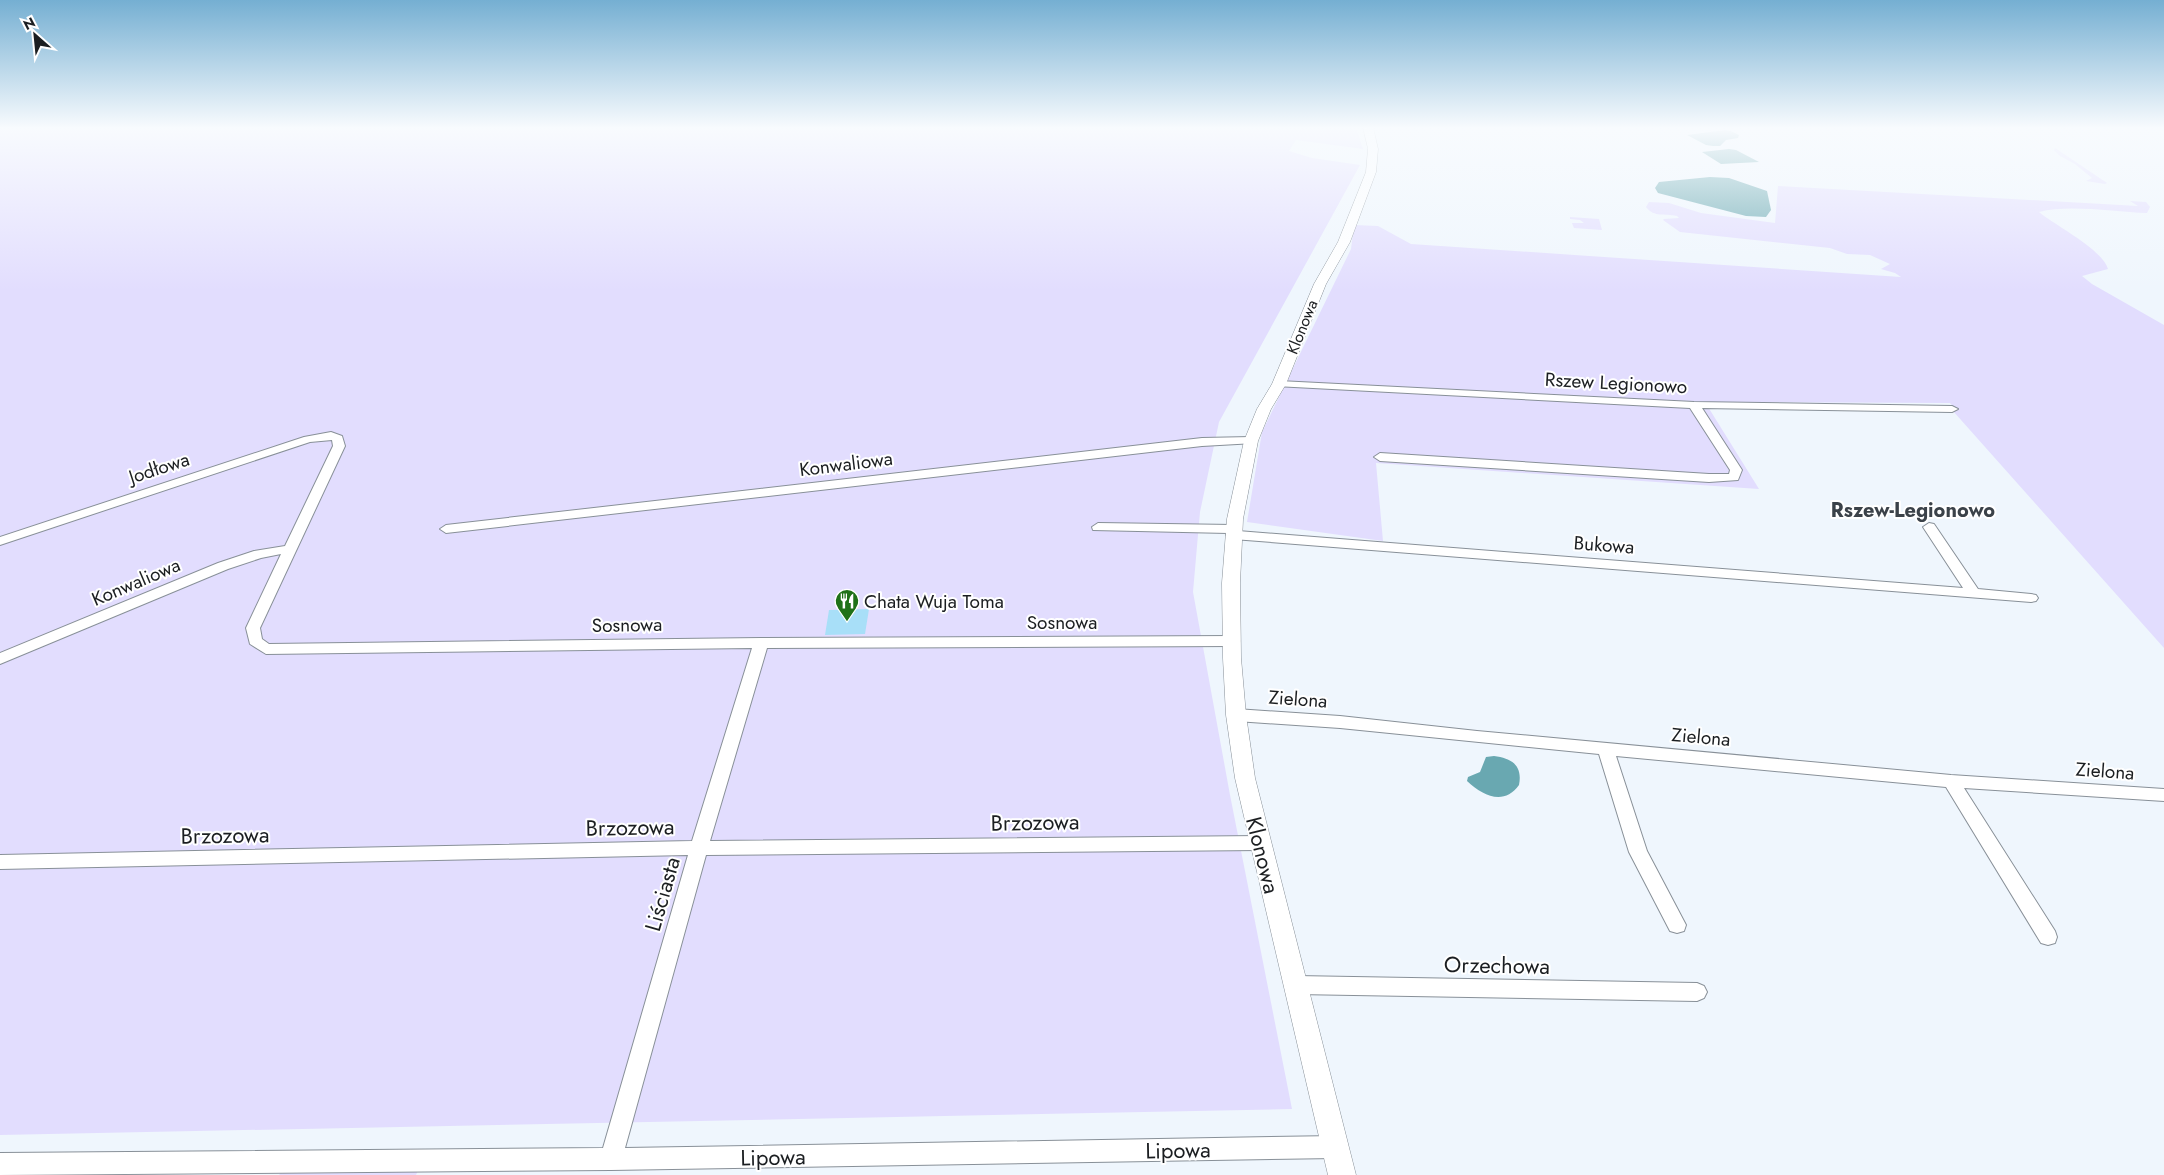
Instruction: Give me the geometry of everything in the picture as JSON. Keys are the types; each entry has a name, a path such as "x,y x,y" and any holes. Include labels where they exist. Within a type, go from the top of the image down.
{"street":[{"name":"Klonowa","path":"1342,1175 1245,778 1236,715 1232,658 1231,583 1233,532 1251,440 1264,409 1279,384 1320,284 1344,242 1367,182"},
{"name":"Rszew Legionowo","path":"1279,384 1694,405 1952,409"},
{"path":"1380,457 1709,478 1734,477 1736,470 1694,405"},
{"name":"Jodłowa","path":"0,541 308,439 331,435"},
{"name":"Sosnowa","path":"331,435 338,438 339,446 253,628 255,641 266,649 761,643 1233,641"},
{"name":"Konwaliowa","path":"446,529 1192,443 1251,440"},
{"path":"1098,527 1233,532"},
{"path":"1929,527 1973,593"},
{"name":"Bukowa","path":"1233,532 2031,598"},
{"name":"Konwaliowa","path":"0,659 223,566 259,554 289,549"},
{"name":"Liściasta","path":"611,1159 699,848 761,643"},
{"name":"Zielona","path":"1236,715 1340,722 1477,738 1605,748 1950,781 2164,796"},
{"path":"1605,748 1638,852 1677,925"},
{"path":"1950,781 2048,937"},
{"name":"Brzozowa","path":"0,862 699,848 1260,842"},
{"name":"Orzechowa","path":"1296,985 1697,992"},
{"name":"Lipowa","path":"0,1164 611,1159 1336,1147"}],"shaded area":[{"path":"0,182 1351,182 1219,422 1200,512 1193,592 1230,795 1292,1109 0,1135"},
{"path":"2091,182 2107,183 2105,184"},
{"path":"1778,186 2138,206 2130,201 2146,202 2150,207 2147,213 2078,209 2039,212 2088,246 2104,261 2108,269 2082,276 2092,284 2164,325 2164,648 1953,411 1956,410 1950,403 1705,402 1759,489 1376,463 1383,541 1247,522 1262,432 1351,249 1354,225 1378,226 1411,244 1901,277 1881,269 1890,264 1870,255 1847,254 1830,248 1680,232 1663,220 1679,218 1677,216 1656,214 1646,207 1649,202 1669,203 1701,213 1775,223"},
{"path":"1570,217 1599,219 1602,230 1574,228 1572,223 1584,223 1580,220 1570,219"},
{"path":"419,1168 416,1175 279,1175 283,1170"}],"water":[{"path":"1659,182 1740,182 1767,191 1771,210 1766,217 1746,216 1658,193 1655,188"},
{"path":"1494,756 1506,759 1514,764 1520,778 1519,785 1513,791 1500,797 1480,791 1467,781 1468,777 1480,772 1486,757"}],"building":[{"name":"Chata Wuja Toma","path":"869,609 865,634 825,635 829,610"}],"place":[{"name":"Chata Wuja Toma","path":"847,622"}],"district":[{"name":"Rszew-Legionowo","path":"1913,510"}]}
